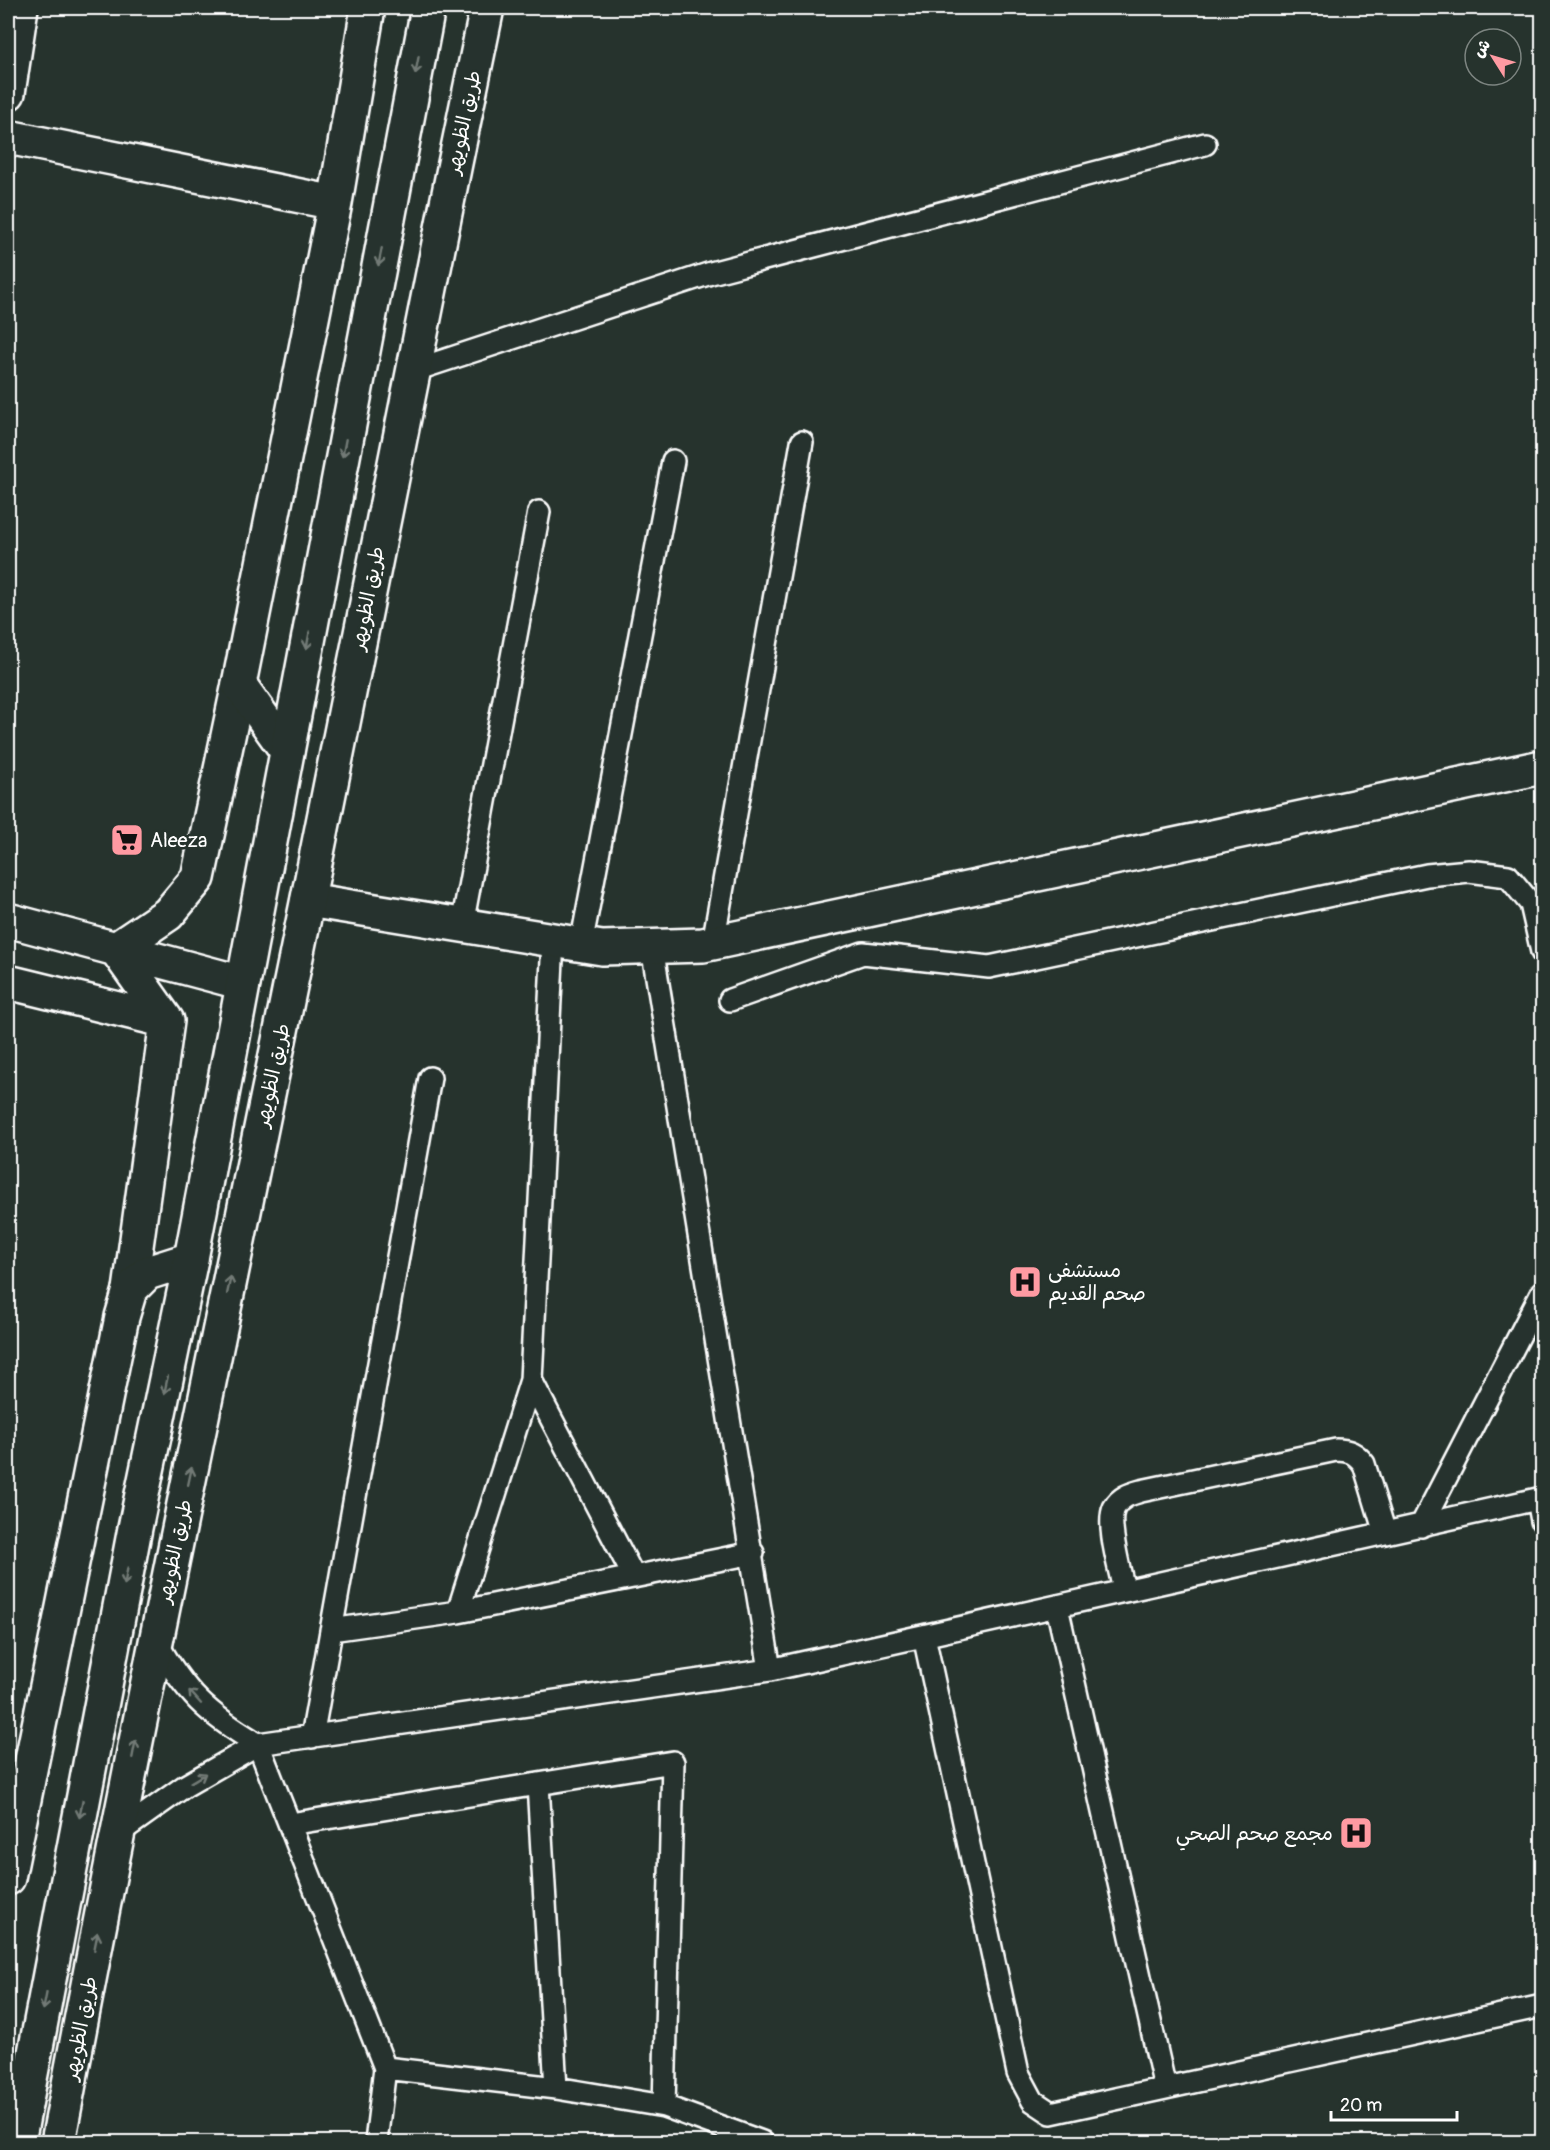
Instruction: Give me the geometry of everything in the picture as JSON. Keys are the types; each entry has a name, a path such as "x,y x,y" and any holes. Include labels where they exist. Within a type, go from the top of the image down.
{"main road":[{"path":"8,93 21,8"},
{"path":"116,949 168,914 198,878 335,203 368,8"},
{"name":"طريق الظويهر","path":"18,2142 133,1540 191,1259 428,8"},
{"name":"طريق الظويهر","path":"58,2142 116,1835 308,900 412,370 487,8"},
{"path":"8,137 335,203"},
{"path":"239,684 286,751"},
{"path":"308,900 602,948 713,943 1542,767"},
{"path":"8,920 243,983"},
{"path":"8,1878 122,1317 130,1290 167,1021 116,949"},
{"path":"8,981 167,1021"},
{"path":"130,1290 147,1273 191,1259"}],"lane":[{"path":"412,370 711,273 1204,144"},
{"path":"713,943 802,442"},
{"path":"458,1612 531,1380 567,943 673,461"},
{"path":"462,925 539,512"},
{"path":"730,1000 863,953 989,967 1427,875 1469,871 1508,876 1531,904 1542,952"},
{"path":"652,947 753,1553 770,1670"},
{"path":"312,1737 430,1078"},
{"path":"1421,1526 1542,1292"},
{"path":"531,1380 634,1577"},
{"path":"1124,1591 1112,1526 1114,1509 1125,1496 1141,1491 1336,1450 1347,1450 1358,1455 1364,1464 1385,1533"},
{"path":"116,1835 185,1786 258,1744 770,1670 1540,1498 1542,1521"},
{"path":"331,1630 458,1612 753,1553"},
{"path":"1057,1606 1166,2088"},
{"path":"924,1636 1018,2073 1033,2101 1051,2113 1542,2006"},
{"path":"156,1641 174,1673 198,1702 226,1725 258,1744 385,2068 376,2142"},
{"path":"290,1824 673,1762 664,2106"},
{"path":"538,1785 556,2088"},
{"path":"385,2068 556,2088 664,2106 762,2142"}],"place":[{"name":"Aleeza","path":"127,840"},
{"name":"مستشفى صحم القديم","path":"1025,1282"},
{"name":"مجمع صحم الصحي","path":"1356,1833"}]}
